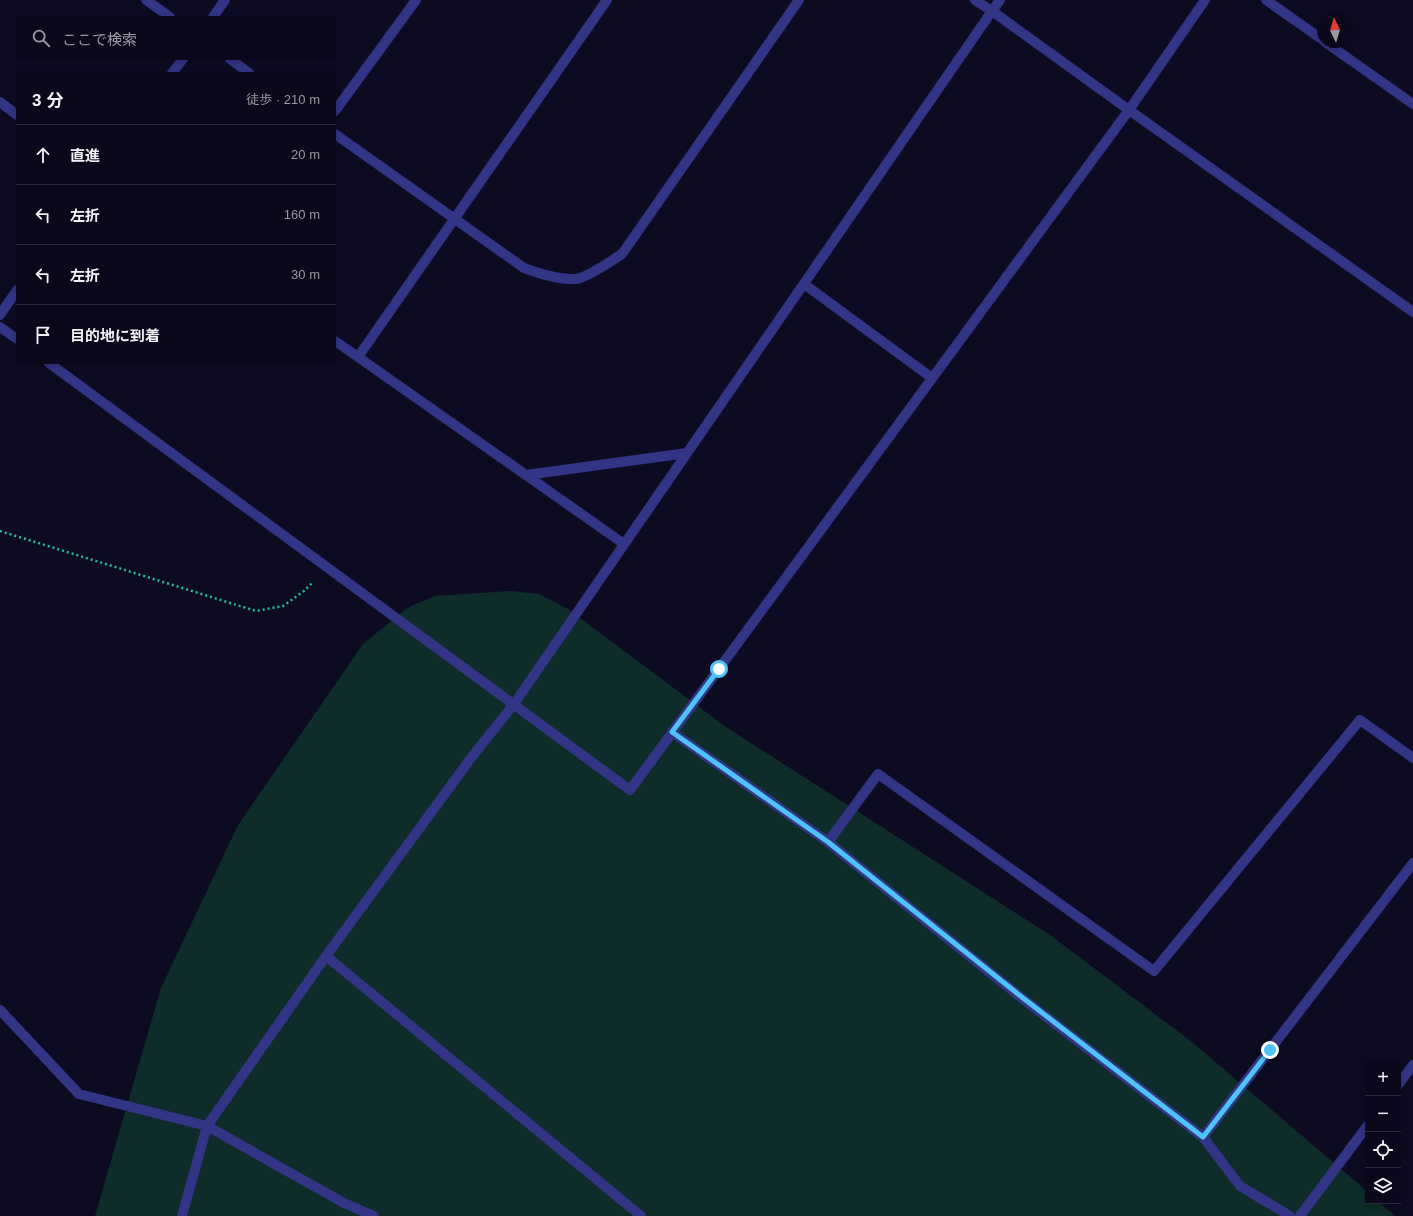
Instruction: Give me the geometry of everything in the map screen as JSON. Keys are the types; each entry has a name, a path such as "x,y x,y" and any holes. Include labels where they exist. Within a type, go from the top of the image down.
{"street":[{"path":"146,0 169,16"},
{"path":"214,16 225,0"},
{"path":"336,110 416,0"},
{"path":"358,357 607,0"},
{"path":"336,135 524,268 547,276 577,279 606,266 622,254 799,0"},
{"path":"975,0 1413,312"},
{"path":"182,1216 207,1126 326,956 466,765 514,704 1000,0"},
{"path":"50,364 630,790 1129,110 1205,0"},
{"path":"1266,0 1317,36"},
{"path":"1334,48 1413,104"},
{"path":"173,72 182,60"},
{"path":"231,60 248,72"},
{"path":"0,102 16,113"},
{"path":"804,284 932,378"},
{"path":"0,315 16,291"},
{"path":"0,327 16,338"},
{"path":"336,342 624,544"},
{"path":"526,475 687,453"},
{"path":"828,842 878,774 1154,970 1360,720 1413,758"},
{"path":"672,732 828,842 1023,998 1203,1137 1240,1186 1290,1216"},
{"path":"1203,1137 1413,863"},
{"path":"326,956 641,1216"},
{"path":"0,1010 79,1094 207,1126 344,1203 374,1216"},
{"path":"1401,1081 1413,1065"},
{"path":"1300,1216 1365,1129"}],"path":[{"path":"0,531 256,611 284,606 304,591 326,566"}],"green space":[{"path":"511,591 539,594 568,609 726,727 1050,935 1192,1042 1365,1189 1365,1204 1381,1204 1395,1216 95,1216 161,988 238,825 363,644 411,606 435,596"}],"route":[{"path":"719,669 672,732 828,842 1023,998 1203,1137 1270,1050"}]}
